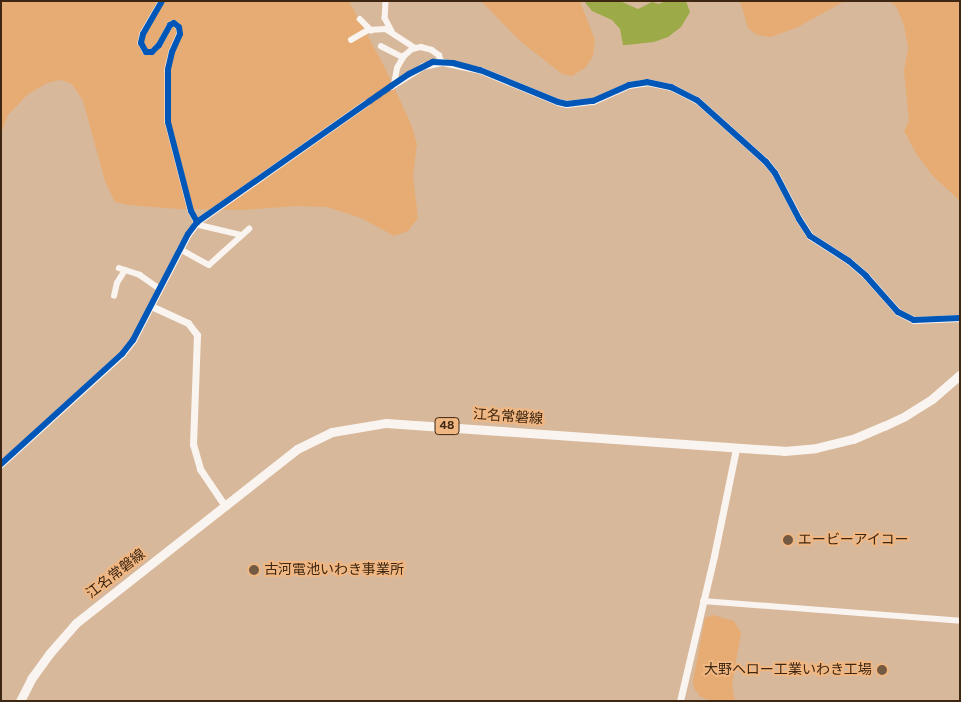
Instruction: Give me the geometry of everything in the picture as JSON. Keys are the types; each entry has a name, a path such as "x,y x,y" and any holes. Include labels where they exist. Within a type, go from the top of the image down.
{"main road":[{"name":"江名常磐線","path":"20,701 31,679 49,654 76,623 297,449 332,432 370,424 386,423 784,451 816,448 853,439 906,416 942,392 960,375"}],"street":[{"path":"162,1 143,34 141,43 146,52 152,52 159,45 170,25 177,24 180,29 168,70 168,122 191,211 196,223"},
{"path":"386,1 385,18 392,31 415,48"},
{"path":"360,19 371,30"},
{"path":"351,40 371,30 392,31"},
{"path":"381,46 403,57"},
{"path":"393,85 397,68 403,57 415,48 421,47 437,52 442,62"},
{"path":"393,85 423,66 442,62 480,70 567,104 593,101 629,86 647,82 670,87 698,100 766,162 775,173 810,236 849,261 866,276 898,312 914,320 960,318"},
{"path":"1,464 122,354 137,335 180,249 196,223 366,103"},
{"path":"196,223 242,235"},
{"path":"180,249 209,265 215,263 249,229"},
{"path":"114,296 122,269 140,275 160,289"},
{"path":"151,306 188,323 197,335 193,444 200,469 225,506"},
{"path":"680,701 736,448"},
{"path":"703,601 960,621"}],"shaded area":[{"path":"1,1 349,1 384,66 411,124 417,144 413,176 418,218 408,231 394,236 361,218 327,207 296,206 244,210 178,209 128,205 115,202 105,181 83,101 72,84 61,80 47,83 27,95 8,115 1,134"},
{"path":"481,1 580,1 595,40 593,56 586,67 572,76 562,74 520,41"},
{"path":"584,1 620,1 638,9 652,2 659,4 665,1 686,1 690,12 681,27 668,37 654,42 623,45 620,29 612,20 592,11"},
{"path":"740,1 845,1 798,27 771,37 757,35 748,28"},
{"path":"889,1 960,1 960,201 933,176 917,155 904,131 909,121 904,71 908,48 904,25 896,6"},
{"path":"713,615 734,621 741,633 732,685 735,701 710,701 700,696 694,688 693,681 705,618"}],"tunnel":[{"path":"366,103 391,86"}],"cycle path":[{"path":"162,1 143,34 141,43 146,52 152,52 159,45 170,25 174,23 179,27 180,34 172,52 168,70 168,122 191,211 197,222"},
{"path":"1,464 122,354 133,340 188,234 197,222 391,86 433,62 453,63 480,70 567,104 593,101 629,85 647,82 671,87 697,100 766,162 775,173 810,236 849,261 866,276 898,312 914,320 960,318"}],"place":[{"name":"エービーアイコー","path":"788,540"},
{"name":"古河電池いわき事業所","path":"254,570"},
{"name":"大野ヘロー工業いわき工場","path":"882,670"}]}
